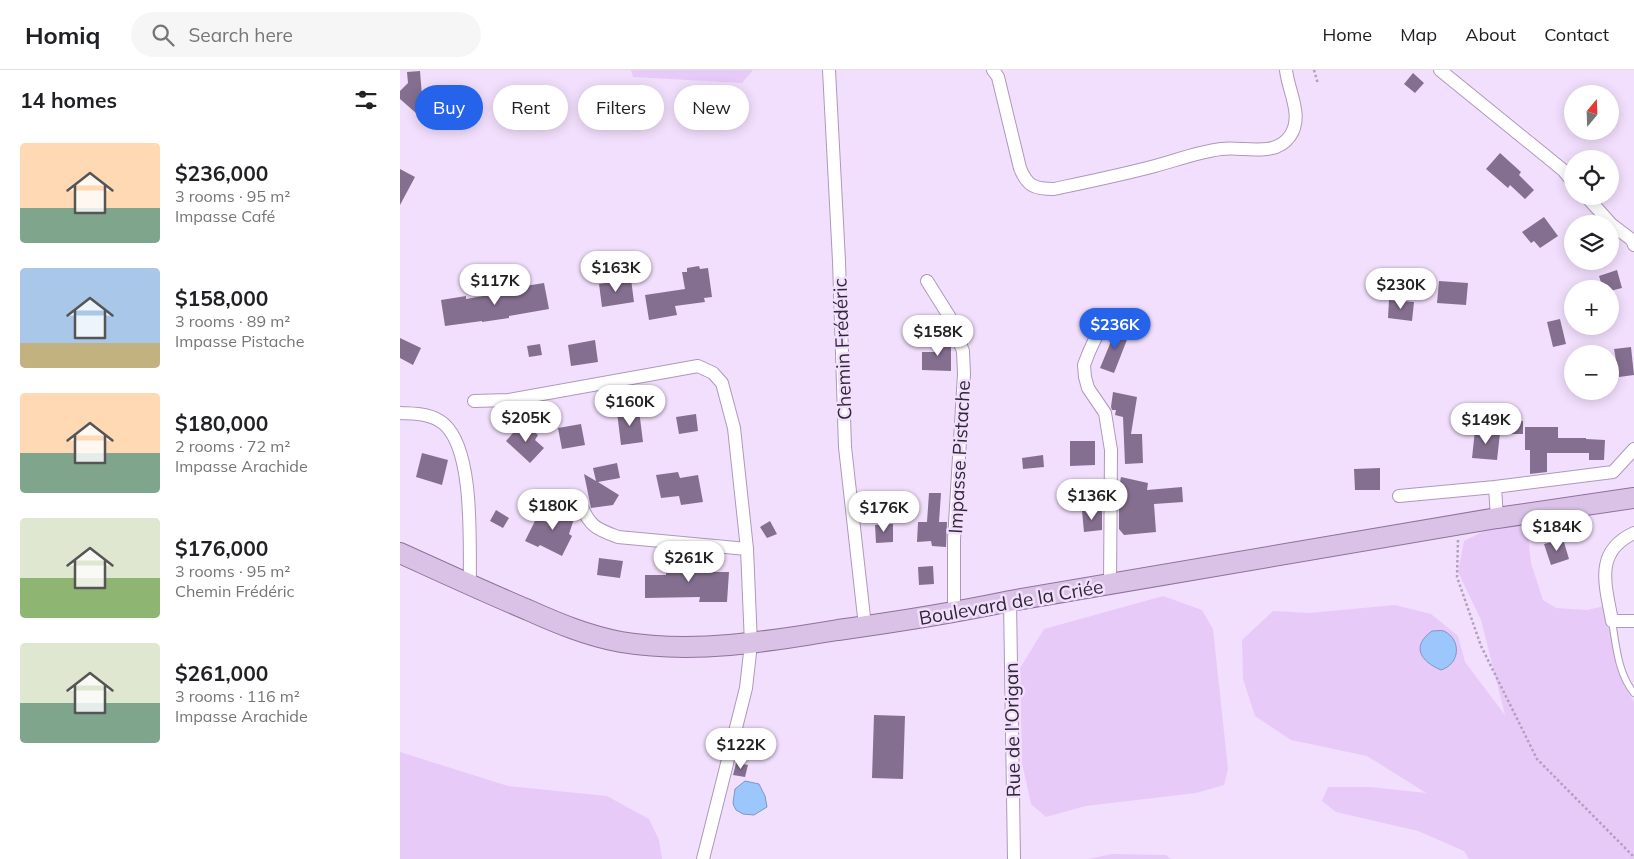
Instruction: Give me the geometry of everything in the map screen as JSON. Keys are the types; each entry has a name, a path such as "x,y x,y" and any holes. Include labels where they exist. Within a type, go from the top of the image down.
{"main road":[{"name":"Boulevard de la Criée","path":"400,553 568,627 620,642 668,646 710,646 751,644 954,612 1497,518 1634,498"}],"street":[{"name":"Chemin Frédéric","path":"829,70 839,261 845,447 866,626"},
{"path":"993,70 998,77 1024,179 1039,189 1054,190 1155,166 1210,150 1225,148 1268,150 1277,147 1289,138 1294,128 1296,114 1287,83 1286,70"},
{"path":"1440,70 1564,171"},
{"path":"1594,205 1612,224 1632,240 1634,245"},
{"name":"Impasse Pistache","path":"927,281 949,316 963,351 964,374 954,540 954,612"},
{"path":"1104,322 1088,352 1084,365 1088,388 1105,413 1112,450 1110,585"},
{"path":"474,401 509,400 698,366 714,373 722,383 734,428 747,549 751,644 746,688 703,859"},
{"path":"400,412 428,414 444,424 456,440 462,458 467,485 470,585"},
{"path":"1399,496 1495,487 1613,472 1634,449"},
{"path":"1495,487 1497,518"},
{"path":"581,505 587,520 600,530 618,537 747,549"},
{"path":"1634,533 1623,538 1614,546 1608,558 1605,582 1612,621 1634,621"},
{"name":"Rue de l'Origan","path":"1010,601 1014,859"}],"lane":[{"path":"1612,621 1622,672 1628,686 1634,693"}],"path":[{"path":"1314,70 1318,84"},
{"path":"1460,525 1457,577 1481,646 1537,759 1634,857"}],"shaded area":[{"path":"631,70 753,70 742,83 633,77"},
{"path":"1504,525 1527,526 1531,563 1543,600 1556,608 1587,610 1604,606 1612,635 1617,669 1634,702 1634,859 1469,859 1464,851 1418,831 1336,812 1322,801 1328,787 1370,787 1426,793 1367,756 1291,740 1255,716 1243,679 1242,640 1273,611 1309,613 1395,605 1431,614 1458,636 1465,662 1505,715 1481,620 1458,572 1464,541 1482,532","holes":["1432,631 1450,636 1436,668 1423,654 1421,650 1422,641"]},
{"path":"1163,596 1202,610 1213,629 1228,769 1224,785 1196,793 1086,806 1046,817 1031,804 1022,763 1020,668 1044,629"},
{"path":"400,752 508,786 607,796 649,819 659,840 662,859 400,859"},
{"path":"1112,854 1166,855 1171,859 1088,859"}],"water":[{"path":"1432,631 1444,631 1454,640 1456,646 1455,657 1452,663 1441,670 1423,658 1421,653 1422,642"},
{"path":"745,781 759,784 765,796 767,807 754,815 743,814 736,810 733,803 735,789"}],"building":[{"path":"420,71 421,85 415,85 415,112 400,99 400,91 408,83 407,72"},
{"path":"1413,73 1424,83 1415,93 1404,84"},
{"path":"1500,153 1521,172 1519,175 1534,190 1525,199 1510,185 1508,188 1486,169"},
{"path":"400,169 415,177 400,205"},
{"path":"1544,217 1558,236 1540,248 1534,241 1531,243 1522,232"},
{"path":"699,266 700,269 708,268 712,297 704,298 705,302 675,306 677,315 649,320 645,295 685,289 682,272 687,272 687,268"},
{"path":"1617,270 1622,288 1619,289 1619,280 1600,280 1599,276"},
{"path":"631,279 634,302 602,307 599,284"},
{"path":"1439,281 1468,283 1466,305 1437,303"},
{"path":"544,283 549,309 509,316 509,318 445,326 441,300 466,296 466,299 519,290 519,287"},
{"path":"1389,300 1414,302 1412,321 1388,318"},
{"path":"1560,319 1566,344 1553,347 1547,322"},
{"path":"1117,327 1130,332 1114,373 1100,368"},
{"path":"400,338 421,348 413,365 400,358"},
{"path":"595,340 598,362 571,366 568,345"},
{"path":"935,340 950,340 951,371 922,370 922,352 935,352"},
{"path":"540,344 542,355 529,357 527,346"},
{"path":"1631,347 1634,375 1619,377 1619,348"},
{"path":"1113,392 1137,397 1131,434 1142,434 1143,463 1125,464 1123,417 1115,415 1116,410 1112,410"},
{"path":"639,410 643,442 621,445 617,412"},
{"path":"696,414 698,431 679,434 676,417"},
{"path":"1511,421 1523,421 1523,434 1511,434"},
{"path":"581,424 585,445 562,449 558,428"},
{"path":"519,426 525,431 529,427 538,435 535,440 544,448 530,463 506,441"},
{"path":"1525,427 1558,427 1558,438 1605,440 1604,460 1589,460 1589,453 1547,453 1547,472 1530,474 1530,450 1525,450"},
{"path":"1475,430 1500,433 1497,460 1472,458"},
{"path":"1070,441 1095,441 1095,465 1070,466"},
{"path":"422,453 448,460 442,485 416,477"},
{"path":"1043,455 1044,467 1023,469 1022,458"},
{"path":"617,463 620,478 598,482 619,495 613,505 591,508 584,474 596,481 593,468"},
{"path":"1380,468 1380,490 1355,490 1354,469"},
{"path":"678,472 680,478 698,475 703,502 681,505 679,496 661,498 656,475"},
{"path":"1121,477 1148,483 1147,490 1182,487 1183,502 1154,504 1156,532 1124,535 1119,529 1119,487"},
{"path":"929,493 941,493 939,522 947,522 946,547 932,546 931,541 917,542 918,522 927,522"},
{"path":"559,505 574,510 576,513 569,534 572,536 562,556 540,545 538,547 525,541 537,517 552,525"},
{"path":"496,510 509,518 503,528 490,521"},
{"path":"1102,510 1102,530 1084,532 1082,511"},
{"path":"770,521 777,534 767,538 760,527"},
{"path":"893,524 893,542 876,543 875,525"},
{"path":"1563,539 1569,559 1551,565 1544,544"},
{"path":"599,558 623,561 620,578 597,575"},
{"path":"699,562 710,562 710,572 729,572 727,602 699,602 700,597 645,598 645,575 666,575 666,564 699,564"},
{"path":"933,566 934,584 919,585 918,567"},
{"path":"874,715 905,716 903,779 872,778"},
{"path":"736,763 748,765 745,777 733,775"}]}
